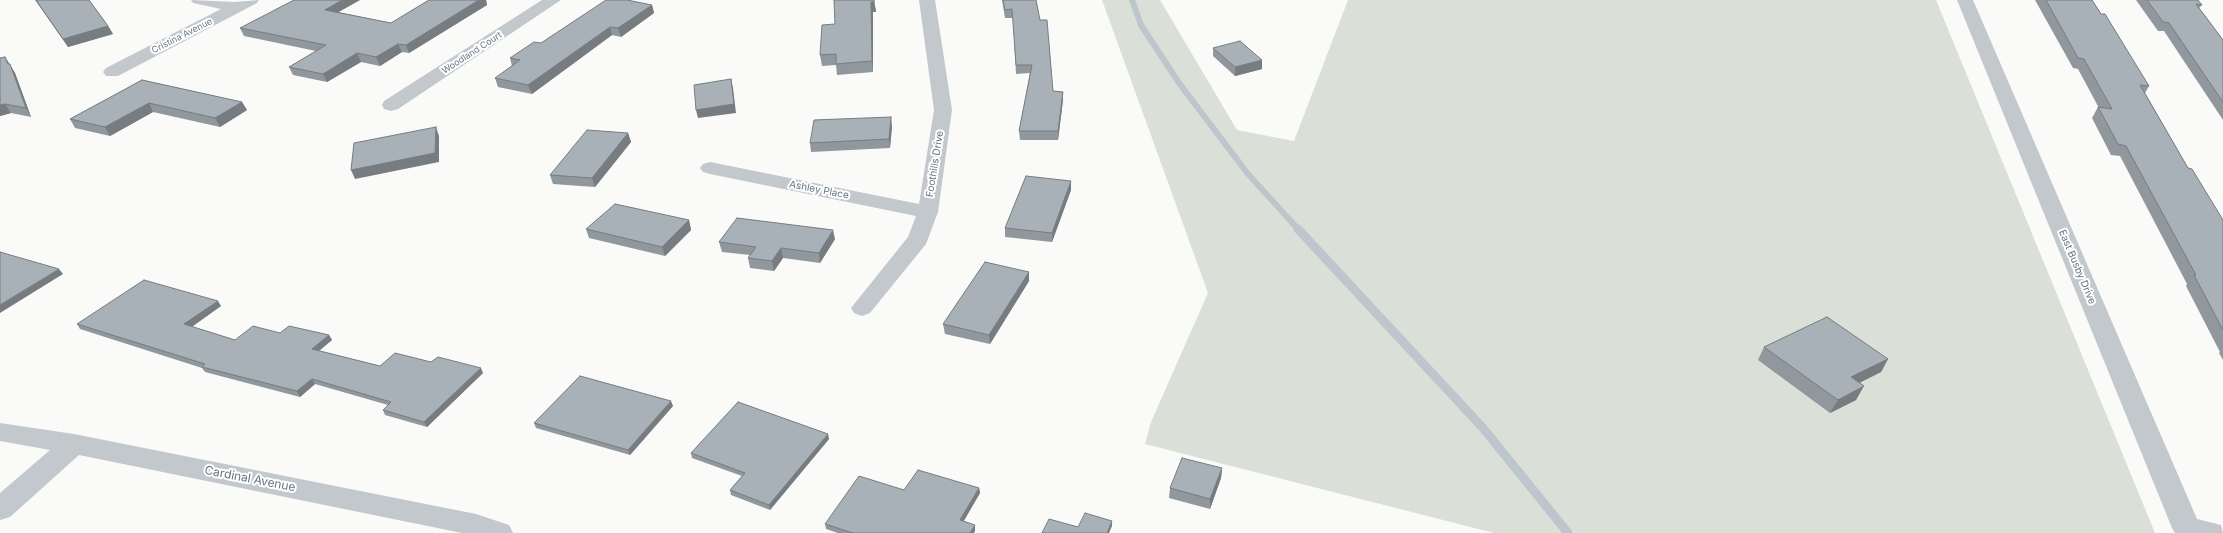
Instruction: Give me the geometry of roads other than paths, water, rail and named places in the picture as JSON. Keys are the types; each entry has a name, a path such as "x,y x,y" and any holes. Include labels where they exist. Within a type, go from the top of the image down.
{"street":[{"path":"198,0 244,4"},
{"name":"Woodland Court","path":"391,105 553,0"},
{"name":"Foothills Drive","path":"862,308 918,239 928,212 943,110 927,0"},
{"name":"East Busby Drive","path":"1965,0 2195,531"},
{"name":"Cristina Avenue","path":"112,72 244,4"},
{"name":"Ashley Place","path":"710,168 928,212"},
{"name":"Cardinal Avenue","path":"0,432 74,444 476,525 499,533"},
{"path":"0,509 74,444"}],"waterway":[{"path":"1132,0 1141,25 1179,83 1248,174 1299,230"},
{"path":"1298,229 1483,428 1568,533"}]}
